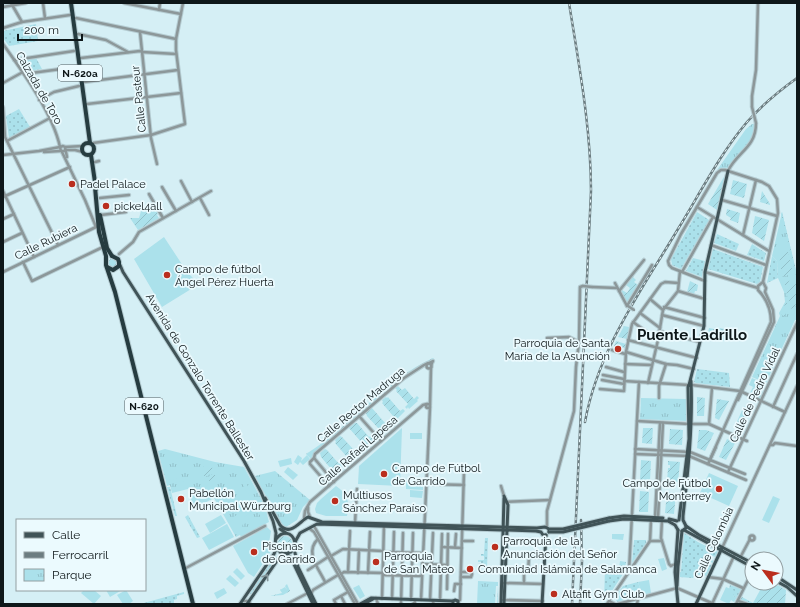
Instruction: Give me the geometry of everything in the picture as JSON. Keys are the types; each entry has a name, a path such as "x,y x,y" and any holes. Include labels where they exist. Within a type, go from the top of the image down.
{"highway":[{"name":"N-620a","path":"71,3 91,143"},
{"path":"91,155 83,152 83,146 87,143 91,143 94,149 91,155 99,232 107,260 116,257"},
{"path":"95,187 103,235 107,248 116,257 119,264"},
{"name":"N-620","path":"107,260 107,267 113,285 193,604"},
{"name":"N-620","path":"113,285 112,276 119,264"},
{"path":"107,267 115,269"}],"main road":[{"path":"675,525 680,520 689,452 690,386 701,342 705,318 705,272 728,171"},
{"name":"Avenida de Gonzalo Torrente Ballester","path":"119,264 228,436 265,498 280,527 286,533"},
{"path":"115,269 123,272"},
{"name":"Avenida de Gonzalo Torrente Ballester","path":"261,492 273,521 276,539"},
{"path":"503,602 506,502 504,496"},
{"path":"265,498 281,527 288,530 299,525"},
{"path":"632,518 670,521 681,530 744,558"},
{"path":"316,604 309,594 298,566 294,548 295,542 300,533 319,524 545,529 563,532 609,520 657,518 680,520 699,535 744,562"},
{"path":"241,603 274,554 276,549 276,539 279,535 286,533 304,521 312,519 355,524"},
{"path":"312,519 314,526"},
{"path":"304,521 304,526 309,529"},
{"path":"678,604 675,564 681,530 686,526"},
{"path":"503,584 505,529"},
{"path":"543,602 545,529"},
{"path":"545,529 543,534 546,536"},
{"path":"676,586 681,530"},
{"path":"286,533 292,536 295,542"},
{"path":"248,603 279,558 291,552 294,548"},
{"name":"Calle Colombia","path":"696,604 722,548"},
{"path":"276,549 291,558 313,604"},
{"path":"784,581 797,590"},
{"path":"784,585 797,596"},
{"path":"361,604 382,599 419,601 431,600 436,602 453,603 456,600 459,602"}],"street":[{"path":"3,7 12,4 26,3"},
{"path":"43,3 45,18"},
{"path":"124,3 181,14"},
{"path":"158,10 160,3"},
{"path":"91,143 151,135 185,124 176,54 176,39 183,3"},
{"path":"728,171 752,142 755,135 756,124 752,107 752,96 756,70 758,3"},
{"path":"12,4 22,22"},
{"path":"3,28 22,22 70,15"},
{"path":"76,18 176,39"},
{"name":"Calle Pasteur","path":"140,32 151,135 157,164"},
{"path":"78,34 106,40 128,52"},
{"name":"Calzada de Toro","path":"3,44 23,73 50,118 68,162"},
{"path":"14,60 74,51"},
{"path":"81,58 140,51 176,54"},
{"path":"3,83 23,73 76,67"},
{"path":"84,82 178,70"},
{"path":"39,100 54,92 79,86"},
{"path":"87,104 181,93"},
{"path":"3,107 5,137 58,245"},
{"path":"7,141 50,118"},
{"path":"3,155 83,146"},
{"path":"63,149 83,152"},
{"name":"Calzada de Toro","path":"63,149 99,232"},
{"path":"66,155 70,150"},
{"path":"95,162 99,161"},
{"path":"4,196 70,166"},
{"path":"705,281 672,268 668,264 669,258 681,234 719,171 728,171 765,184 773,191 778,202 777,216 763,282 766,288 763,292"},
{"path":"181,180 192,202"},
{"path":"742,235 756,180"},
{"path":"162,187 176,211"},
{"path":"3,191 4,196 34,257"},
{"path":"116,257 133,242 139,232 211,191"},
{"path":"149,194 163,218"},
{"path":"100,198 128,195"},
{"path":"200,198 209,215"},
{"path":"722,200 777,216"},
{"path":"697,208 769,251"},
{"path":"101,215 126,212"},
{"path":"3,219 14,214"},
{"path":"648,383 665,307 678,290 681,272 713,217"},
{"name":"Calle Rubiera","path":"3,272 96,227"},
{"path":"3,242 22,232"},
{"path":"711,246 766,265"},
{"path":"23,262 32,281 103,247"},
{"path":"618,290 644,260"},
{"path":"627,306 652,265"},
{"path":"705,272 764,286"},
{"path":"759,286 763,282"},
{"path":"615,283 627,306 634,310 637,317"},
{"path":"600,389 624,391 626,353 633,322 663,283 678,283"},
{"path":"708,464 774,322 773,310 763,292 758,290 759,286"},
{"path":"545,529 550,500 574,411 582,287 618,290"},
{"path":"678,290 705,298"},
{"path":"650,299 665,307 705,318"},
{"path":"640,313 659,329 701,342"},
{"path":"662,315 704,326"},
{"path":"633,322 658,340"},
{"name":"Calle de Pedro Vidal","path":"728,472 745,440 761,401 797,324"},
{"path":"547,338 569,338 579,341"},
{"path":"628,340 696,358"},
{"path":"612,350 666,364 694,369"},
{"path":"773,407 797,354"},
{"path":"625,364 651,365"},
{"path":"659,398 660,384 666,364"},
{"name":"Calle Rector Madruga","path":"314,458 315,454 359,416 404,378 422,366 429,366 430,396 427,406"},
{"path":"606,367 624,372"},
{"path":"602,375 624,382"},
{"path":"602,380 697,386 741,392 785,412"},
{"path":"629,571 639,382"},
{"name":"Calle Colombia","path":"722,548 797,386"},
{"path":"709,424 712,388"},
{"path":"419,601 427,484 429,415 427,406"},
{"name":"Calle Rafael Lapesa","path":"308,505 419,409 427,406"},
{"path":"359,416 381,441"},
{"path":"637,421 709,424 745,440"},
{"path":"657,518 661,423"},
{"path":"772,440 775,443"},
{"path":"770,445 775,443 797,446"},
{"path":"635,449 689,452 745,474"},
{"path":"635,454 688,456 746,480"},
{"path":"329,486 310,464 310,461 314,458 334,482"},
{"path":"459,602 461,584 464,471"},
{"path":"427,484 464,485"},
{"path":"501,486 504,496"},
{"path":"355,524 357,489"},
{"path":"506,502 550,500"},
{"path":"308,505 308,512 312,519"},
{"path":"304,521 305,511 308,505"},
{"path":"607,604 611,602 629,571 650,541 651,520"},
{"path":"662,520 662,541 669,564 671,566 675,564"},
{"path":"382,599 384,525"},
{"path":"184,569 265,526"},
{"path":"314,526 355,604"},
{"path":"309,529 314,531 329,556"},
{"path":"348,572 350,531"},
{"path":"368,573 370,532"},
{"path":"392,599 394,532"},
{"path":"401,604 404,533"},
{"path":"413,533 412,576 419,601"},
{"path":"431,600 433,533"},
{"path":"436,602 441,584 442,534"},
{"path":"447,589 448,534"},
{"path":"455,548 456,534"},
{"path":"318,539 314,543 312,556 325,582"},
{"path":"741,556 750,539"},
{"path":"462,541 473,541"},
{"path":"650,541 662,541"},
{"path":"442,547 462,548"},
{"path":"308,570 329,556 343,549 422,553"},
{"path":"358,573 359,550"},
{"path":"505,555 545,558"},
{"path":"611,602 617,604 638,599 676,586 713,604 734,556"},
{"path":"528,572 529,557"},
{"path":"629,563 633,566"},
{"path":"422,564 447,565"},
{"path":"289,604 309,594 339,574 348,572 421,576"},
{"path":"461,572 471,572 472,575 470,577 461,577"},
{"path":"524,573 524,583"},
{"path":"339,574 361,604"},
{"path":"708,577 723,580 743,588 736,604"},
{"path":"441,584 447,584"},
{"path":"454,590 455,584 461,584"},
{"path":"503,584 544,584"},
{"path":"308,589 313,590"},
{"path":"336,604 334,600 348,592"},
{"path":"241,603 248,603 246,596"},
{"path":"341,596 345,604"},
{"path":"637,604 638,599"},
{"path":"373,600 378,604"},
{"path":"413,604 419,601"},
{"path":"738,601 746,604"},
{"path":"503,602 543,602"}],"green space":[{"path":"36,24 38,41 9,46 3,38 3,31"},
{"path":"36,58 42,69 27,71 19,61"},
{"path":"19,109 30,127 9,138 6,116"},
{"path":"754,124 753,132 749,143 727,169 724,168 717,170 746,129"},
{"path":"725,175 717,210 708,204"},
{"path":"733,180 747,184 744,198 730,194"},
{"path":"762,191 770,204 770,205 760,202"},
{"path":"147,207 150,212 155,208 159,218 138,230 130,218 139,218 141,211"},
{"path":"727,209 740,213 738,223 730,220 731,218 726,215"},
{"path":"697,212 709,220 681,269 672,265 671,259"},
{"path":"782,212 797,275 797,320 795,320 766,383 752,377 785,302 784,292 778,278 777,261 772,256"},
{"path":"782,212 797,275 797,280 781,214"},
{"path":"755,216 769,220 764,241 752,233"},
{"path":"717,234 739,244 736,251 714,243"},
{"name":"Campo de fútbol Ángel Pérez Huerta","path":"164,237 187,272 193,278 196,286 162,307 134,259"},
{"path":"752,244 766,253 764,261 747,255"},
{"path":"713,249 763,267 760,282 757,284 708,269"},
{"path":"788,252 793,274 781,277 781,263 777,254"},
{"path":"772,256 777,261 778,278 767,283"},
{"path":"113,258 118,263 113,268 108,263"},
{"path":"693,258 705,261 702,277 686,271"},
{"path":"634,275 633,277 636,280 634,282 638,285 626,303 621,292 622,290 627,293 630,288 626,285"},
{"path":"794,279 798,294 793,310 788,300 784,283"},
{"path":"690,281 698,285 697,291 695,291 694,294 687,292"},
{"path":"786,302 789,304 789,307 784,317 781,314"},
{"path":"624,326 629,327 627,339 618,337"},
{"path":"715,327 733,331 726,341 707,337 709,328 714,329"},
{"path":"616,341 626,344 625,348 614,346"},
{"path":"433,358 434,359 403,376 314,453 311,459 306,454 323,443 399,378 415,367"},
{"path":"697,369 729,373 730,387 694,382"},
{"path":"752,378 766,384 762,391 749,385"},
{"path":"398,386 402,390 405,388 414,399 417,396 419,398 417,400 418,401 409,409 408,407 407,409 405,407 408,404 396,391 397,390 395,388"},
{"path":"753,387 763,392 760,398 750,393"},
{"path":"388,397 400,411 403,409 405,411 395,421 392,421 391,419 393,416 382,403 382,400"},
{"path":"697,397 705,398 704,416 697,416"},
{"path":"641,398 686,399 686,421 640,419"},
{"path":"717,399 729,401 719,420 715,418"},
{"path":"744,406 750,409 741,429 735,426"},
{"path":"372,408 385,423 388,421 390,423 390,426 381,434 376,432 379,429 367,416 366,413"},
{"path":"357,423 369,437 372,435 374,437 374,439 364,448 359,446 362,443 349,428"},
{"path":"402,428 400,486 358,484 359,466"},
{"path":"643,428 653,428 652,444 642,443"},
{"path":"670,429 683,430 682,445 669,444"},
{"path":"699,430 706,430 714,433 705,451 697,448"},
{"path":"410,433 422,433 422,439 410,439"},
{"path":"340,436 354,450 357,448 359,450 346,462 344,459 347,457 335,443 335,440"},
{"path":"727,439 735,443 726,460 719,457"},
{"path":"165,449 215,462 244,467 265,506 269,522 241,537 240,535 236,537 214,498 195,508 188,489 172,493 170,485 167,486 158,451"},
{"path":"325,449 339,464 342,461 344,464 335,473 330,474 329,472 332,470 321,457 320,453"},
{"path":"298,455 302,458 301,461 307,455 310,459 303,465 300,462 298,465 294,462"},
{"path":"291,458 292,464 280,467 278,461"},
{"path":"641,460 651,461 650,481 640,480"},
{"path":"668,461 680,462 678,482 667,482 668,468 670,468"},
{"path":"204,466 213,468 212,473 205,477 202,473"},
{"path":"288,467 298,475 293,480 284,472"},
{"path":"275,471 310,500 303,507 297,520 286,527 282,525 255,476"},
{"name":"Campo de Fútbol Monterrey","path":"709,473 738,486 729,506 700,493"},
{"path":"212,474 215,475 218,482 212,482 206,479"},
{"path":"183,477 184,481 170,484 169,480"},
{"path":"245,481 265,518 262,519 242,483"},
{"path":"406,481 423,482 423,490 406,489"},
{"name":"Multiusos Sánchez Paraíso","path":"336,486 346,496 348,503 347,516 326,516 316,513 315,509 317,503"},
{"path":"167,487 170,487 177,516 175,516"},
{"path":"410,490 423,491 422,498 410,497"},
{"path":"640,491 649,492 648,512 639,512"},
{"path":"667,492 676,493 674,514 665,513"},
{"path":"773,496 780,499 769,523 762,520"},
{"path":"253,512 254,514 251,515 252,517 245,521 246,523 242,525 243,526 240,530 236,533 236,528 233,528 230,521 233,520 232,518 238,514 239,517 244,517"},
{"path":"188,515 200,537 197,538 185,517"},
{"path":"221,515 226,523 210,533 205,524"},
{"path":"227,524 234,537 209,550 202,538"},
{"name":"Piscinas de Garrido","path":"267,527 271,531 269,543 271,551 254,577 248,573 233,546"},
{"path":"684,533 718,552 715,557 711,555 709,559 714,561 713,563 708,561 707,564 712,565 707,576 695,574 693,578 679,577 679,572 681,572"},
{"path":"612,534 624,534 623,540 612,539"},
{"path":"282,536 288,536 292,540 292,546 288,550 282,550 278,546 278,540"},
{"path":"485,538 488,538 487,569 483,570 483,564 478,564 481,562 478,562 478,560 484,560 484,556 481,556 481,554 484,554"},
{"path":"634,540 646,540 646,543 632,563"},
{"path":"275,556 277,557 252,595 249,593"},
{"path":"664,558 667,569 662,571 658,559"},
{"path":"620,561 626,562 625,571 604,603 605,567 619,568"},
{"path":"237,568 245,576 241,580 233,572"},
{"path":"230,575 239,583 235,587 226,579"},
{"path":"649,580 651,593 642,595 638,582"},
{"path":"478,581 498,582 498,586 496,586 495,604 477,604"},
{"path":"638,582 642,595 617,602 615,597 623,586"},
{"path":"287,584 290,591 283,595 270,596 282,593 280,590 285,587 287,590 285,586"},
{"path":"359,585 365,596 360,599 353,588"},
{"path":"730,585 741,589 737,597 733,596 729,589"},
{"path":"726,587 735,591 733,596 737,597 734,602 731,600 729,604 720,600"},
{"path":"224,588 227,593 217,599 214,593"},
{"path":"784,589 786,590 785,604 752,604 739,599 742,597 753,603 760,591 784,591"},
{"path":"83,591 95,591 101,596 94,604 81,593"},
{"path":"107,591 120,591 110,597"},
{"path":"127,591 133,601 129,604 123,604 117,595"},
{"path":"184,592 184,594 177,596 174,603 140,604"}],"railway":[{"path":"569,3 587,120 591,191 572,604"},
{"path":"585,422 591,396 600,370 622,322 711,174 728,147 747,122 771,98 797,78"},
{"path":"580,604 582,562 581,520"}],"place":[{"name":"Padel Palace","path":"72,184"},
{"name":"pickel4all","path":"106,206"},
{"name":"Campo de fútbol Ángel Pérez Huerta","path":"167,275"},
{"name":"Parroquia de Santa María de la Asunción","path":"618,349"},
{"name":"Campo de Fútbol de Garrido","path":"384,474"},
{"name":"Campo de Fútbol Monterrey","path":"719,489"},
{"name":"Pabellón Municipal Würzburg","path":"181,499"},
{"name":"Multiusos Sánchez Paraíso","path":"335,501"},
{"name":"Parroquia de la Anunciación del Señor","path":"495,547"},
{"name":"Piscinas de Garrido","path":"254,552"},
{"name":"Parroquia de San Mateo","path":"376,562"},
{"name":"Comunidad Islámica de Salamanca","path":"470,569"},
{"name":"Altafit Gym Club","path":"554,594"}],"district":[{"name":"Puente Ladrillo","path":"692,335"}]}
